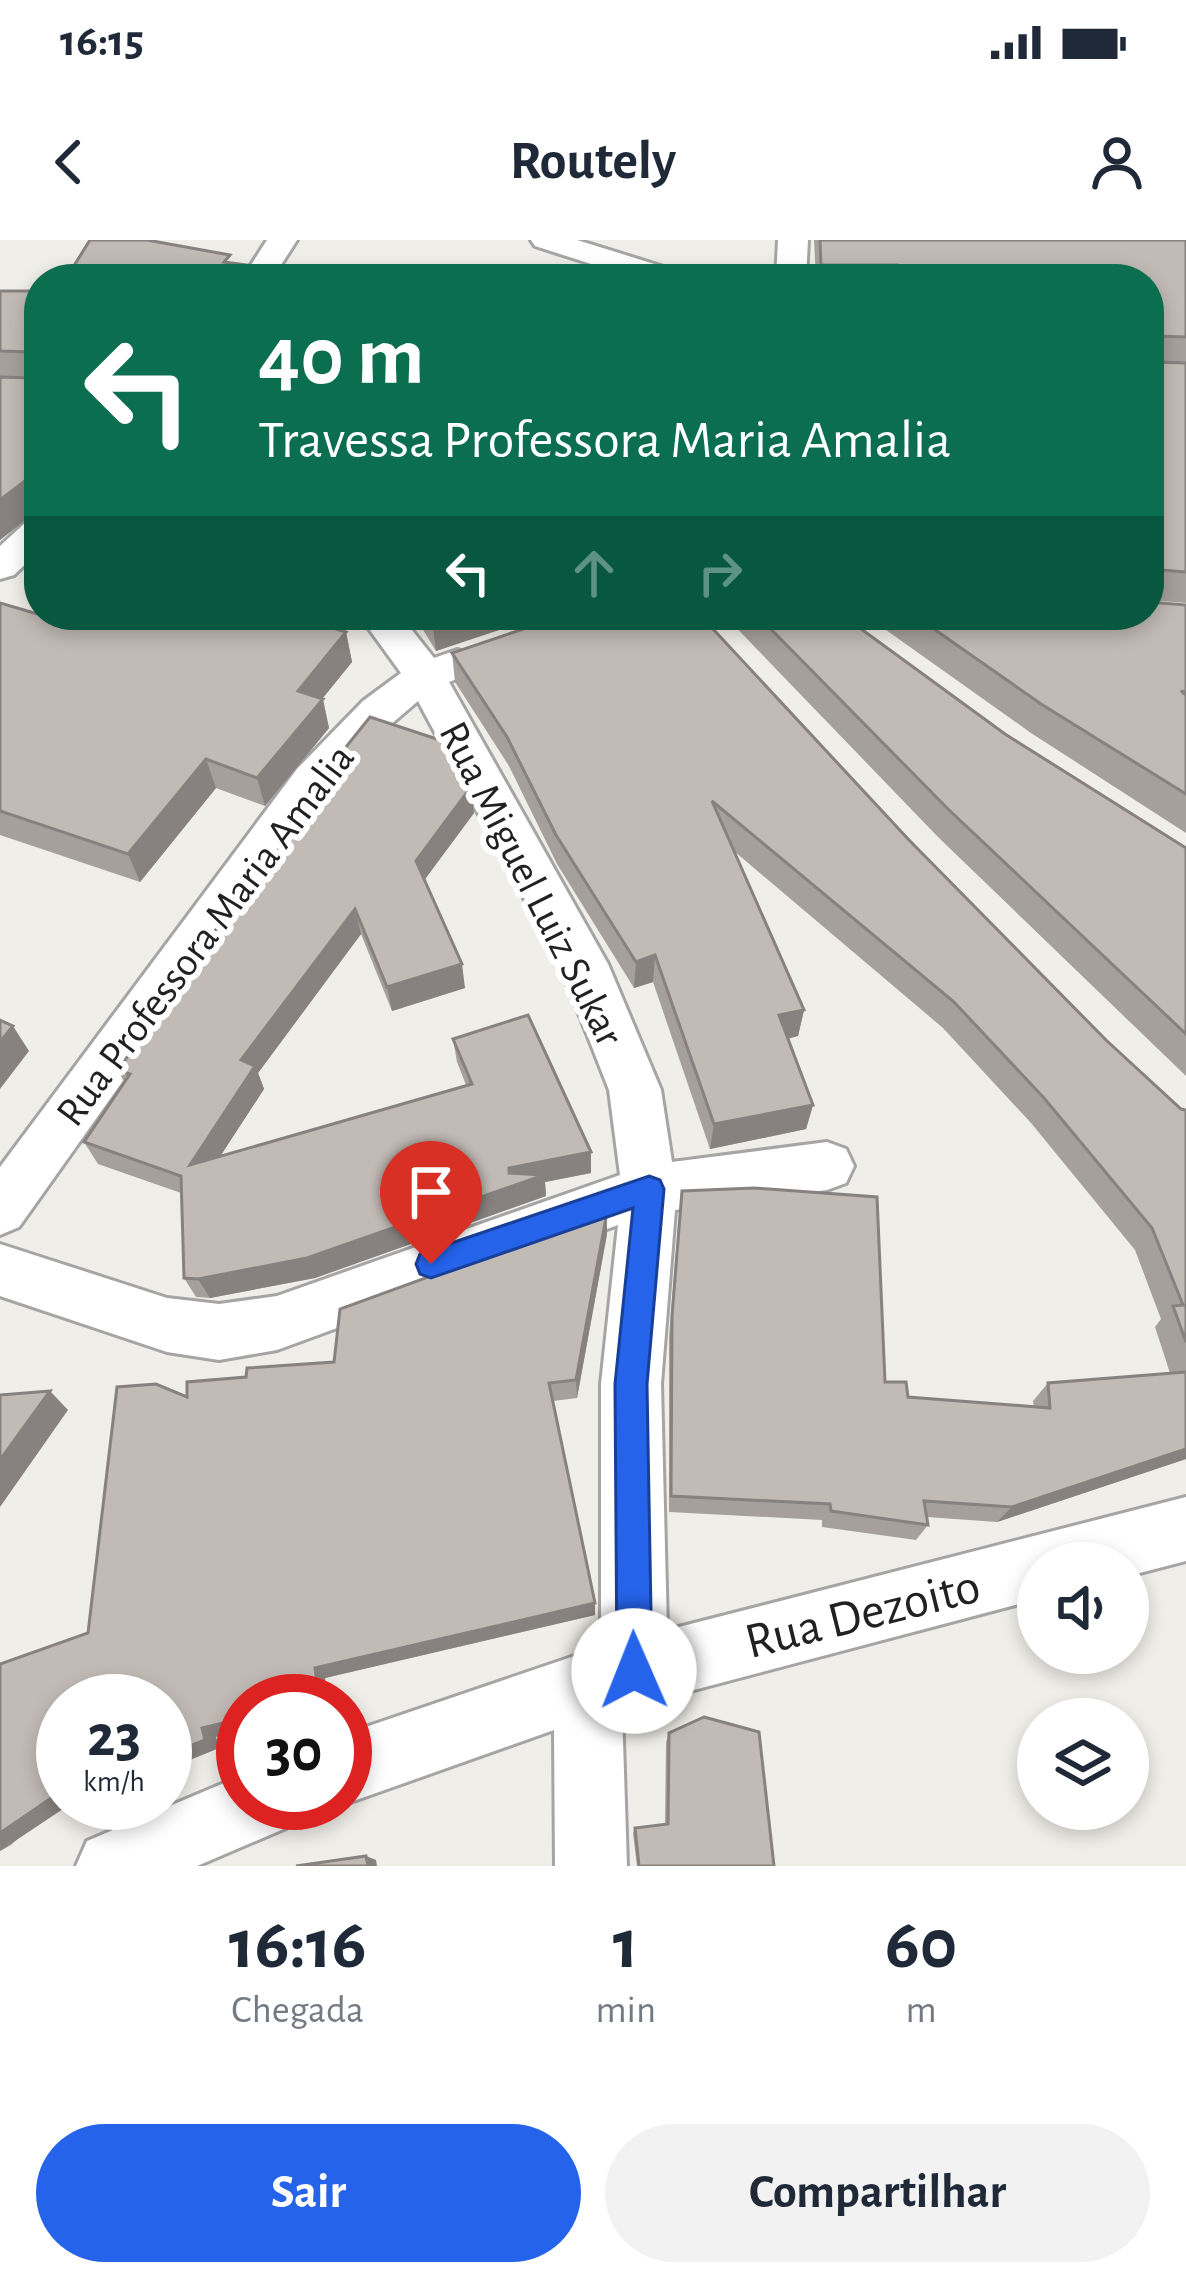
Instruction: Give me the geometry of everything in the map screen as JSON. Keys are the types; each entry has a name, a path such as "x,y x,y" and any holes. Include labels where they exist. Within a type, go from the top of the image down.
{"street":[{"path":"546,240 622,264"},
{"name":"Rua Miguel Luiz Sukar","path":"390,630 424,674 584,964 635,1090 649,1189 611,1677 591,1866"},
{"name":"Rua Professora Maria Amalia","path":"0,1210 313,780 364,721 424,674 488,653"},
{"path":"0,1270 130,1314 219,1332 277,1323 649,1189 827,1166"},
{"path":"1136,1542 1186,1529"},
{"name":"Rua Dezoito","path":"372,1760 611,1677 1017,1572"},
{"path":"112,1866 216,1822"}],"building":[{"path":"90,240 147,240 230,255 224,262 239,264 75,264"},
{"path":"820,240 1186,240 1186,337 1164,336 1164,264 821,264"},
{"path":"0,291 24,291 24,352 0,351"},
{"path":"1164,362 1186,363 1186,572 1164,570"},
{"path":"0,377 24,378 24,482 0,500"},
{"path":"0,603 24,610 24,630 346,632 298,691 323,699 257,778 206,759 128,854 0,811"},
{"path":"1164,603 1186,605 1186,692 1181,691 1186,695 1186,794 1041,704 935,630 1164,630"},
{"path":"520,630 714,630 909,840 1106,1040 1186,1110 1186,1342 1173,1306 1183,1305 1152,1228 1044,1098 953,1001 712,801 804,1010 779,1015 813,1105 714,1124 655,955 636,962 556,835 507,737 452,653"},
{"path":"772,630 863,630 1005,734 1186,848 1186,1034 948,809"},
{"path":"370,717 446,742 471,787 416,861 462,964 387,987 355,909 241,1060 255,1066 190,1165 472,1084 453,1039 528,1015 591,1152 509,1168 509,1173 544,1175 307,1258 184,1278 181,1176 84,1142 130,1074 118,1070 161,1009 155,1007 316,802 305,798"},
{"path":"0,1020 13,1026 0,1042"},
{"path":"754,1188 877,1197 885,1382 906,1382 908,1397 1050,1408 1048,1383 1186,1372 1186,1449 1012,1507 924,1501 928,1525 831,1511 830,1504 671,1496 672,1316 682,1191"},
{"path":"607,1212 576,1380 549,1383 595,1603 315,1668 316,1674 216,1674 216,1725 202,1728 205,1740 192,1745 192,1674 36,1674 36,1808 0,1833 0,1664 88,1633 117,1387 156,1384 187,1397 187,1382 246,1377 247,1368 334,1362 340,1309"},
{"path":"50,1391 0,1460 0,1395"},
{"path":"704,1717 759,1732 774,1866 639,1866 635,1828 668,1824 669,1733"},
{"path":"366,1856 368,1866 296,1866"}],"route":[{"path":"431,1264 649,1189 631,1384 634,1671"}]}
